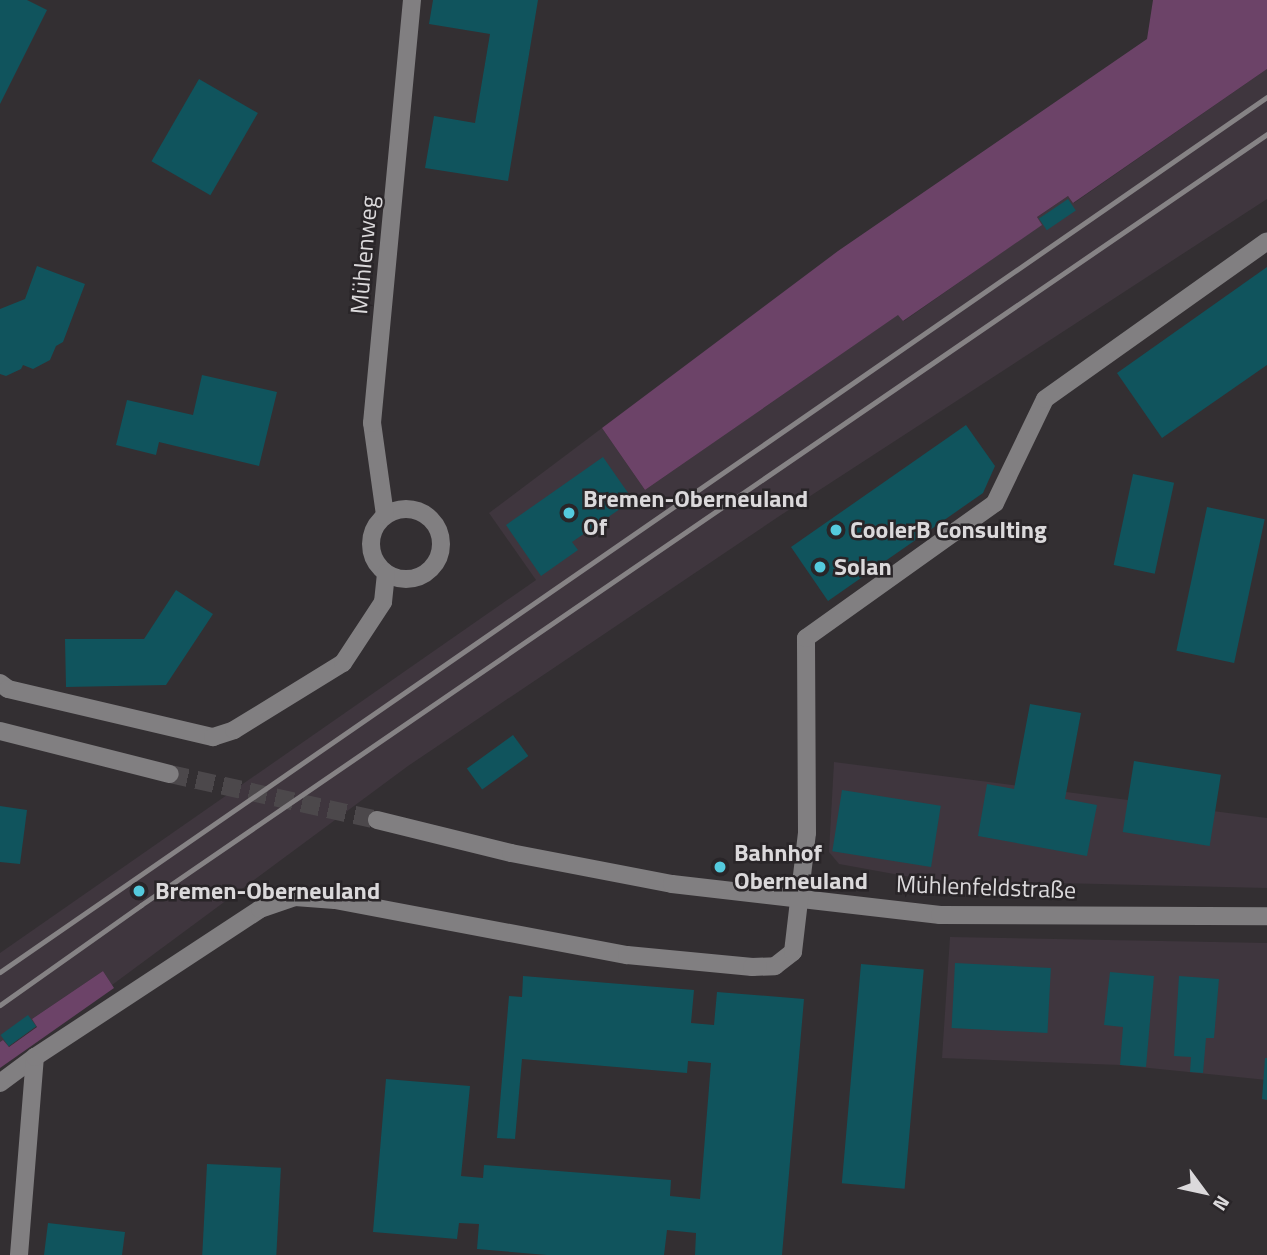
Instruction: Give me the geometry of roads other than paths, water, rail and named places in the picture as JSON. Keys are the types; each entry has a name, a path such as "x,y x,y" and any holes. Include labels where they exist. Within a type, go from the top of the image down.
{"street":[{"name":"Mühlenweg","path":"385,515 372,423 412,0"},
{"path":"0,1083 35,1057 260,909 295,897 335,900 627,955 752,967 775,966 793,952 807,832 806,638 995,503 1045,400 1267,241"},
{"path":"396,509 419,511 436,526 441,537 437,559 420,576 409,579 386,573 372,555 370,544 377,523 396,509"},
{"path":"0,683 8,689 213,737 234,730 343,663 383,602 386,573"},
{"path":"0,731 170,774"},
{"name":"Mühlenfeldstraße","path":"377,820 511,853 672,884 940,915 1267,916"},
{"path":"19,1255 35,1057"}],"tunnel":[{"path":"170,774 377,820"}],"railway":[{"path":"0,972 1267,97"},
{"path":"0,1005 141,905 1267,134"}],"place":[{"name":"Bremen-Oberneuland Of","path":"569,513"},
{"name":"CoolerB Consulting","path":"836,530"},
{"name":"Solan","path":"820,567"},
{"name":"Bahnhof Oberneuland","path":"720,867"},
{"name":"Bremen-Oberneuland","path":"139,891"}]}
